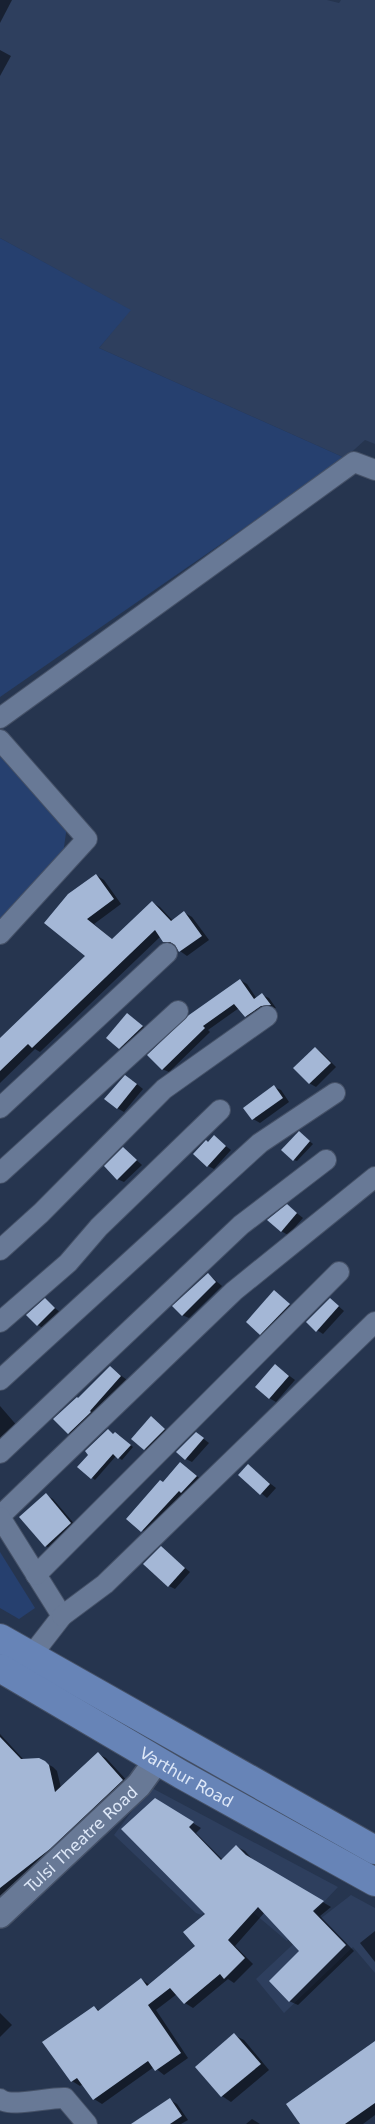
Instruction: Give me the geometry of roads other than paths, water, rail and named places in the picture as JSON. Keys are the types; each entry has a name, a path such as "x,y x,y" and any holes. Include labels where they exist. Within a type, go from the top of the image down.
{"main road":[{"name":"Varthur Road","path":"0,1638 372,1844"},
{"name":"Varthur Road","path":"0,1668 157,1760 375,1882"}],"street":[{"path":"0,718 354,462 375,470"},
{"path":"0,740 86,839 0,934"},
{"path":"0,1108 166,953"},
{"path":"0,1174 178,1011"},
{"path":"0,1250 41,1213 164,1089 267,1016"},
{"path":"0,1380 260,1142 335,1093"},
{"path":"0,1322 68,1263 99,1227 220,1110"},
{"path":"0,1452 241,1225 326,1160"},
{"path":"62,1616 0,1517 234,1291 375,1177"},
{"path":"36,1575 339,1272"},
{"path":"30,1656 62,1616 105,1584 375,1322"},
{"name":"Tulsi Theatre Road","path":"0,1915 139,1785 157,1760"},
{"path":"0,2099 4,2103 19,2103 53,2097 65,2098 87,2124"}]}
